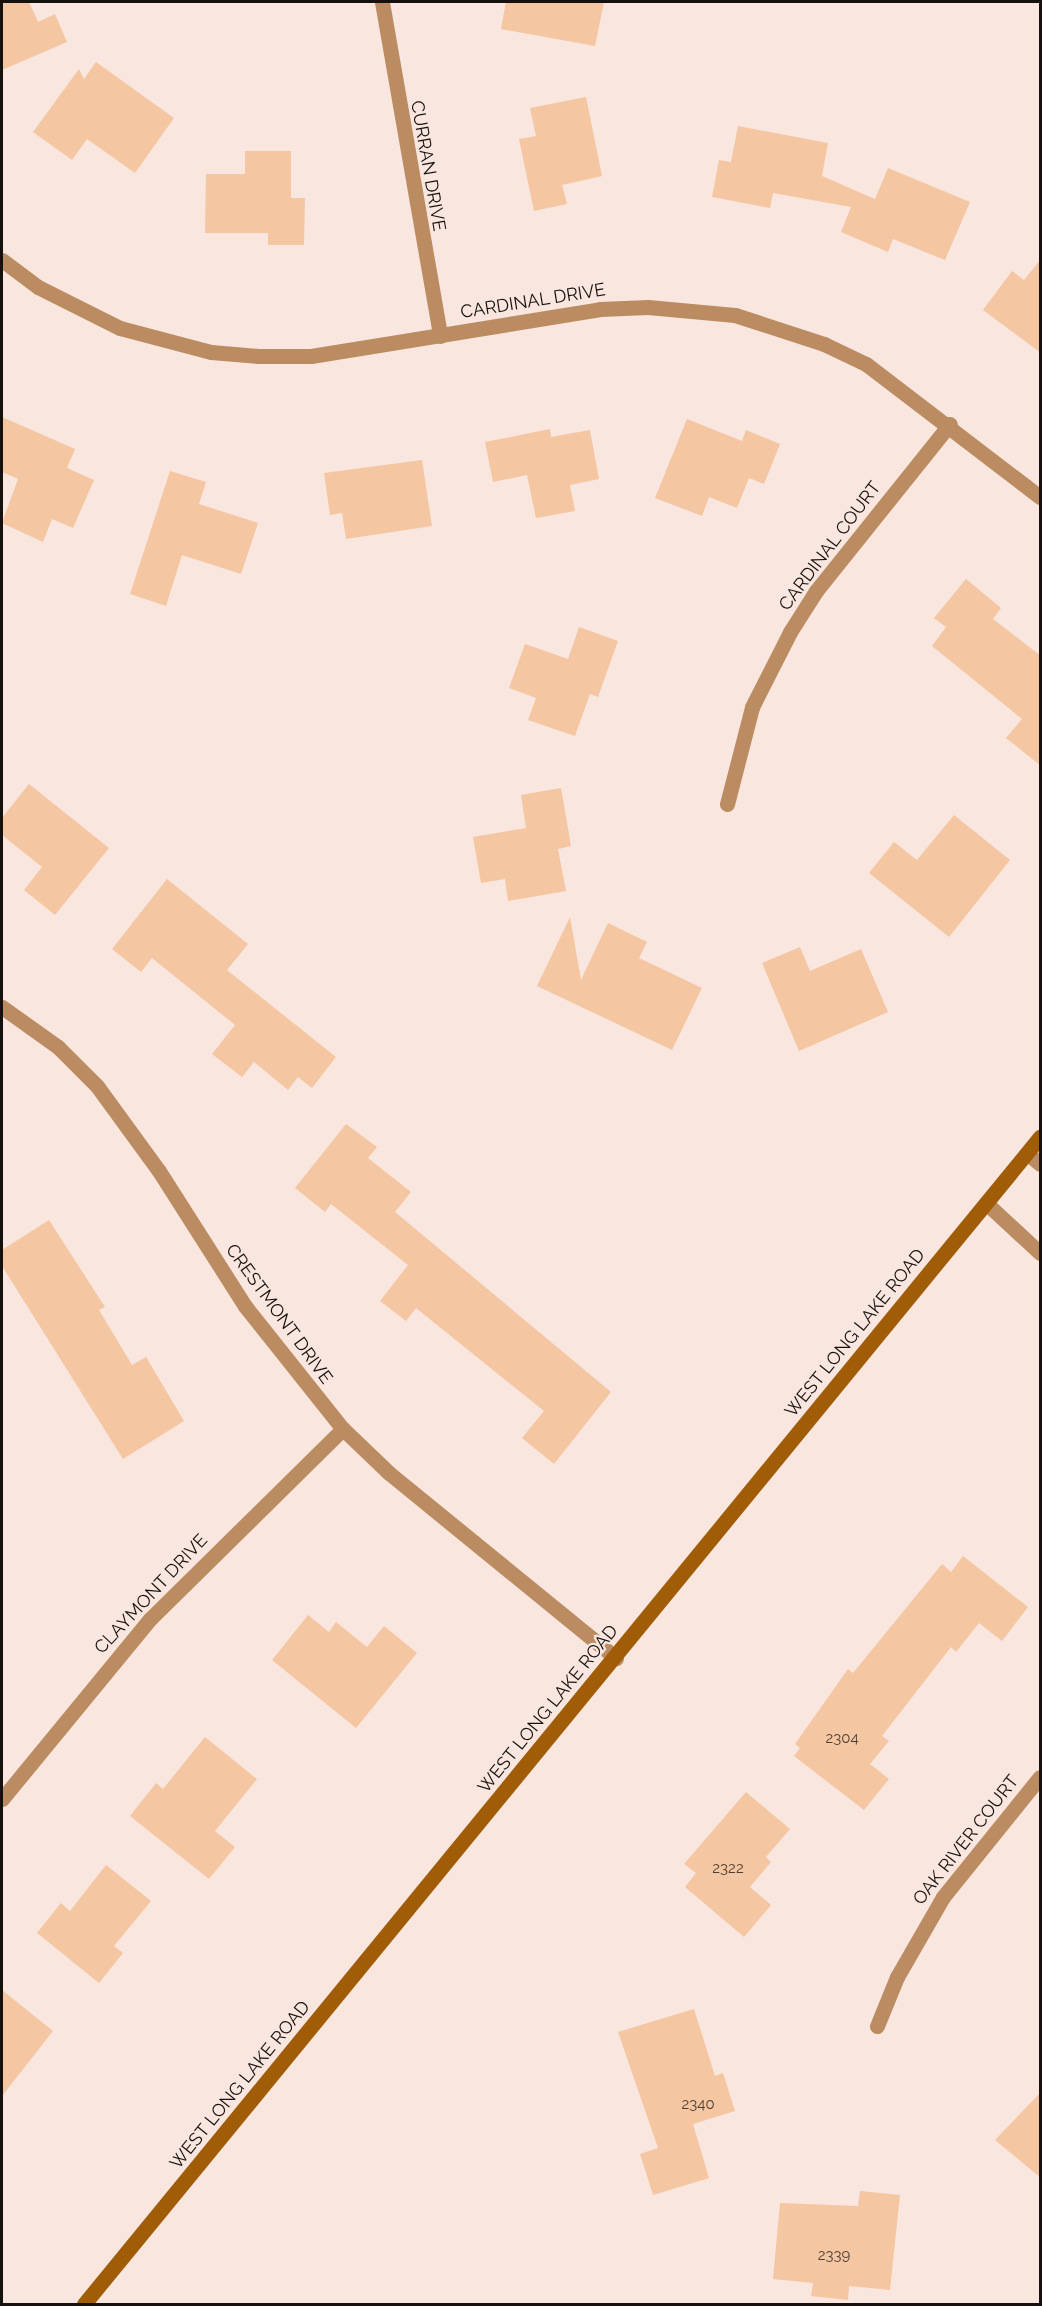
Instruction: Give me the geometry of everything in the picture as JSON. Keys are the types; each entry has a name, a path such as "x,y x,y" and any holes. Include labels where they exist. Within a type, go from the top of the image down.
{"main road":[{"name":"WEST LONG LAKE ROAD","path":"84,2304 1041,1137"}],"street":[{"name":"CURRAN DRIVE","path":"382,2 440,336"},
{"name":"CARDINAL DRIVE","path":"2,260 78,310 152,339 212,352 311,356 600,309 648,307 735,315 825,344 866,364 950,424 1041,496"},
{"name":"CARDINAL COURT","path":"727,804 752,707 790,632 816,591 950,424"},
{"name":"CRESTMONT DRIVE","path":"2,1007 58,1047 98,1086 159,1170 244,1305 343,1429 389,1473 616,1658"},
{"path":"1027,1153 1041,1164"},
{"path":"986,1203 1041,1253"},
{"name":"CLAYMONT DRIVE","path":"2,1799 150,1619 343,1429"},
{"name":"OAK RIVER COURT","path":"877,2026 897,1977 943,1897 1041,1777"}],"building":[{"path":"2,2 29,2 38,22 55,14 67,42 2,70"},
{"path":"506,2 604,2 595,46 501,29"},
{"path":"96,62 174,118 135,173 87,139 72,160 33,132 79,69 84,79"},
{"path":"586,97 602,176 562,185 567,204 534,211 519,139 536,136 530,108"},
{"path":"738,126 828,143 822,176 875,199 888,168 970,202 945,260 893,239 888,252 841,232 851,207 773,193 770,208 712,197 719,160 731,162"},
{"path":"245,151 291,151 291,198 305,198 304,245 268,245 268,233 205,233 206,174 245,174"},
{"path":"1041,259 1041,353 983,310 1012,271 1024,280"},
{"path":"2,417 75,449 67,468 94,480 73,528 52,519 43,542 2,523 18,479 2,472"},
{"path":"687,419 742,441 746,430 780,444 764,484 749,478 737,508 709,497 702,516 655,498"},
{"path":"550,429 551,437 590,430 599,479 570,485 575,511 536,518 527,475 493,482 485,442"},
{"path":"422,460 432,526 346,539 342,513 330,515 324,473"},
{"path":"170,471 206,482 199,504 258,523 241,574 182,555 166,606 130,594"},
{"path":"966,579 1001,608 993,619 1041,656 1041,766 1006,738 1022,719 932,646 946,627 934,618"},
{"path":"579,627 618,641 598,697 590,694 575,736 528,720 536,698 509,688 525,644 568,659"},
{"path":"29,784 109,848 55,915 24,890 42,867 2,835 2,818"},
{"path":"561,788 571,846 558,849 566,891 508,901 505,879 481,883 473,837 526,828 521,795"},
{"path":"954,815 1010,860 949,937 869,873 894,842 917,860"},
{"path":"167,879 248,944 227,970 336,1057 312,1088 298,1077 288,1090 254,1062 242,1077 212,1054 235,1025 152,958 141,972 112,949"},
{"path":"570,917 581,980 608,923 647,942 639,958 702,988 672,1050 537,986"},
{"path":"800,947 810,971 861,949 888,1012 799,1051 762,963"},
{"path":"346,1124 377,1147 368,1158 411,1192 395,1212 611,1392 554,1464 522,1438 544,1411 416,1308 406,1321 380,1301 408,1265 331,1204 325,1212 295,1188"},
{"path":"49,1220 105,1307 99,1310 132,1365 146,1357 184,1421 123,1459 2,1266 2,1250"},
{"path":"963,1556 1028,1607 1002,1641 979,1623 956,1652 951,1647 882,1736 889,1741 870,1764 889,1779 864,1810 794,1756 800,1748 795,1744 848,1669 853,1673 942,1564 951,1572"},
{"path":"308,1615 329,1632 336,1622 367,1647 384,1626 417,1653 356,1728 272,1660"},
{"path":"205,1737 257,1779 215,1831 235,1847 209,1879 130,1816 156,1783 163,1789"},
{"path":"746,1792 790,1829 766,1857 771,1862 750,1887 771,1905 744,1937 685,1887 696,1873 684,1864"},
{"path":"106,1865 151,1901 114,1946 123,1953 99,1983 37,1933 61,1903 70,1911"},
{"path":"2,1990 53,2031 2,2096"},
{"path":"694,2009 715,2076 723,2073 735,2111 693,2124 709,2178 653,2195 640,2154 658,2148 618,2032"},
{"path":"1041,2092 1041,2178 995,2140"},
{"path":"860,2191 900,2195 890,2290 849,2286 848,2300 811,2296 813,2283 773,2279 780,2203 858,2206"}]}
